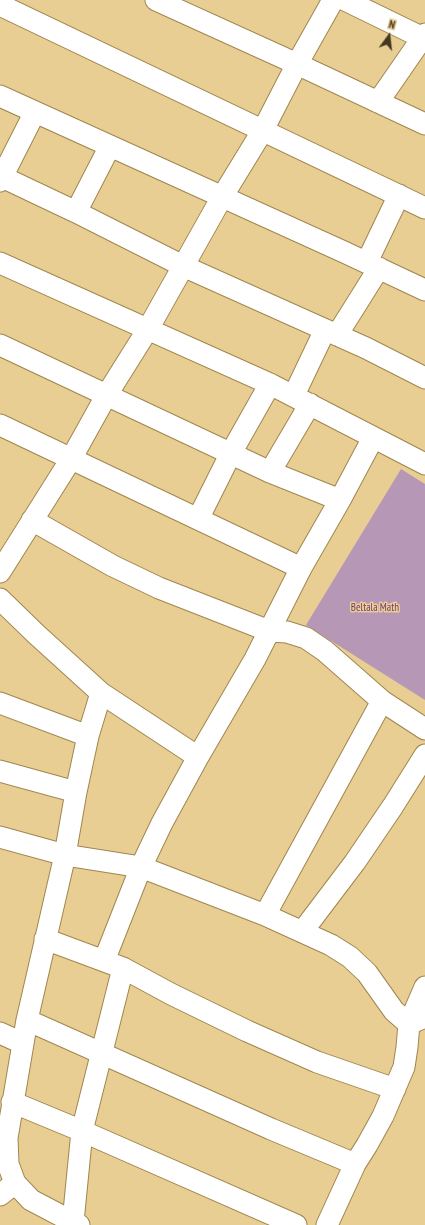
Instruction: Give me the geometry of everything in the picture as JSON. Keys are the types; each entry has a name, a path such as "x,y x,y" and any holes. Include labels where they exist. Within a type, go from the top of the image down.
{"street":[{"path":"156,0 425,124"},
{"path":"0,572 71,459 106,396 148,329 222,197 263,130 297,64 333,0"},
{"path":"345,0 424,37 378,102"},
{"path":"0,5 425,208"},
{"path":"0,96 425,290"},
{"path":"35,112 1,178 76,212 183,266 331,333 425,378"},
{"path":"76,212 110,146"},
{"path":"270,472 331,333 373,265 399,195"},
{"path":"0,263 302,399 425,464"},
{"path":"0,345 270,472 340,500"},
{"path":"198,519 270,384"},
{"path":"0,425 301,568"},
{"path":"101,693 88,736 65,855 22,1043 7,1138 7,1189 31,1200 75,1224 82,1131 101,1052 114,965 141,867 162,823 198,757 255,659 301,568 374,438"},
{"path":"32,520 113,566 159,588 269,631 287,632 306,638 325,651 382,701 425,729"},
{"path":"0,599 101,693 198,757"},
{"path":"0,621 36,634"},
{"path":"265,915 382,701"},
{"path":"0,703 88,736"},
{"path":"302,932 355,862 393,806 425,754"},
{"path":"0,771 76,792"},
{"path":"1,840 65,855 141,867 265,915 331,945 350,957 367,973 394,1010 417,1020"},
{"path":"45,940 114,965 240,1028 310,1059 394,1089"},
{"path":"327,1225 355,1164 383,1116 404,1067 407,1047 417,1020 425,987"},
{"path":"27,1020 271,1129 355,1164"},
{"path":"0,1033 22,1043"},
{"path":"12,1102 82,1131 296,1225"}],"green space":[{"name":"Beltala Math","path":"401,469 425,484 425,700 306,625"}]}
